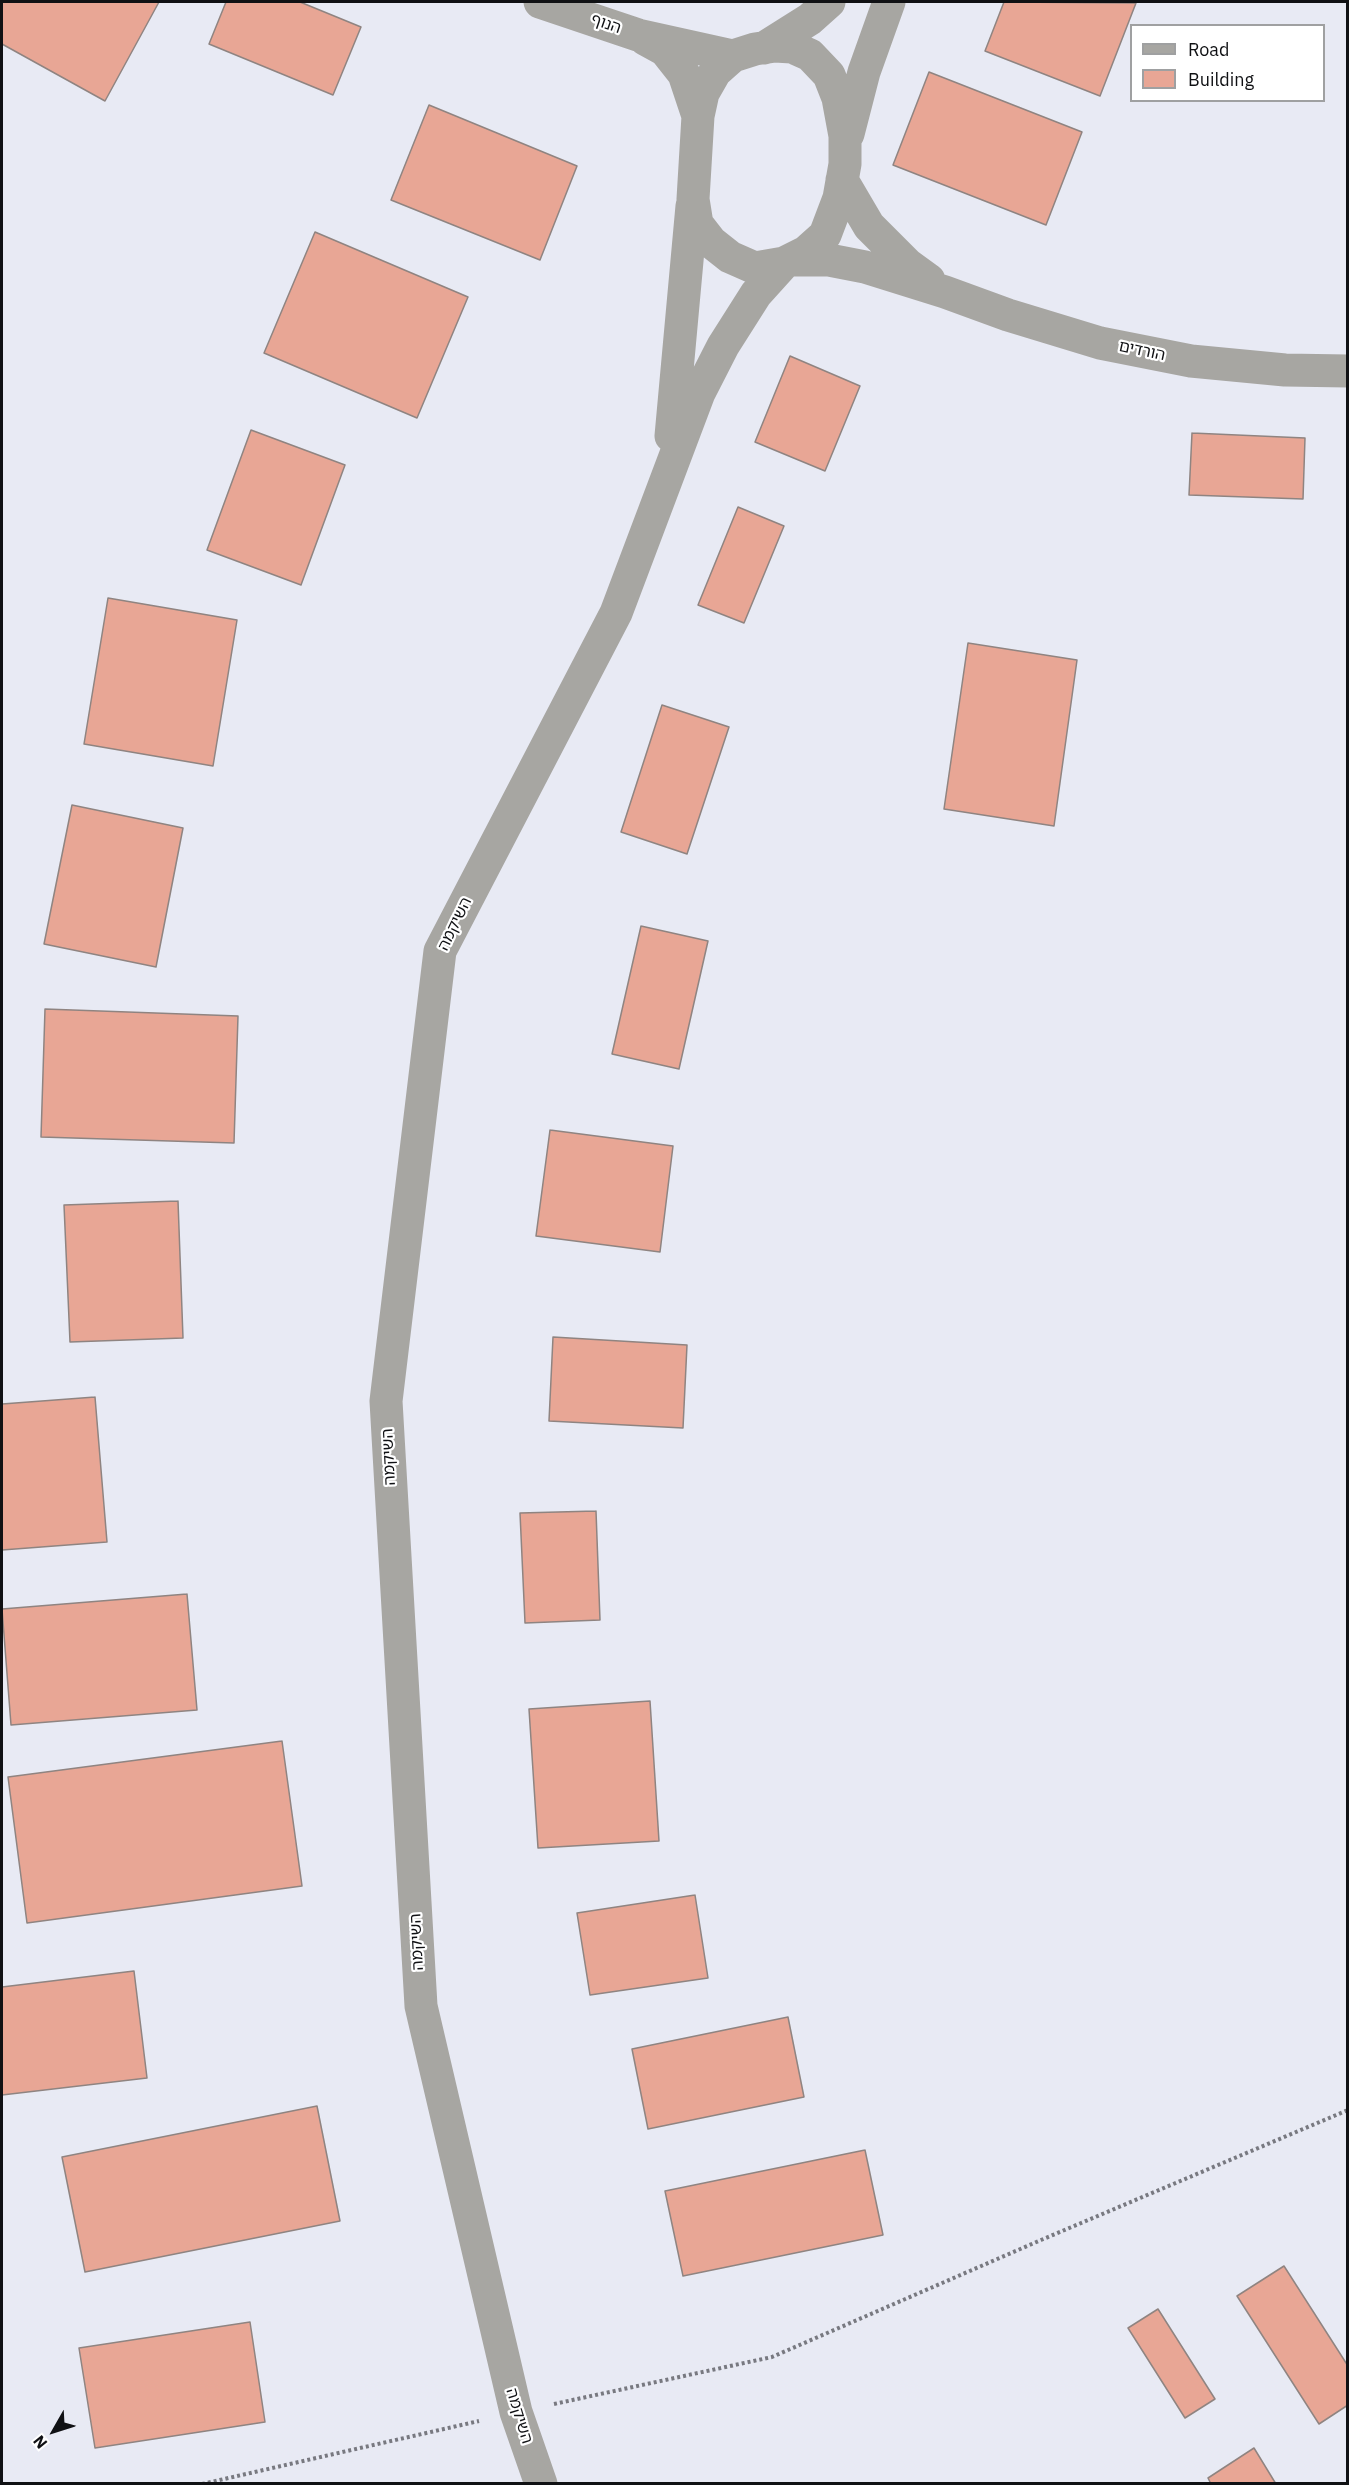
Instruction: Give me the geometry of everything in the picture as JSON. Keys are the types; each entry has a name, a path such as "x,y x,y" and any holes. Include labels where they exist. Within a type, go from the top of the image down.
{"street":[{"name":"הנוף","path":"540,2 638,35 748,52"},
{"path":"669,470 698,116 703,93 715,72 810,19 830,2"},
{"path":"693,199 698,224 711,242 729,257 754,268 787,262 806,252 825,235 839,198 845,145 864,72 890,2"},
{"name":"הנוף","path":"638,35 665,50 684,74 698,116"},
{"path":"748,52 792,47 810,55 829,75 838,98 845,145"},
{"name":"הורדים","path":"842,180 869,226 907,264 945,292"},
{"name":"הורדים","path":"787,262 829,260 865,267 1100,343 1191,361 1284,370 1347,371"},
{"path":"669,470 699,393 723,346 756,294 787,262"},
{"name":"השיקמה","path":"541,2484 516,2412 421,2006 386,1401 440,951 616,613 669,470"}],"path":[{"path":"202,2484 516,2412 772,2357 1347,2110"}],"building":[{"path":"2,2 159,2 105,101 2,44"},
{"path":"226,2 300,2 361,27 333,95 209,44"},
{"path":"1004,2 1136,3 1100,96 985,51"},
{"path":"929,72 1082,132 1046,225 893,165"},
{"path":"429,105 577,166 540,260 391,200"},
{"path":"315,232 468,297 417,418 264,353"},
{"path":"790,356 860,386 825,471 755,442"},
{"path":"251,430 345,465 301,585 207,550"},
{"path":"1192,433 1305,438 1303,499 1189,495"},
{"path":"738,507 784,526 744,623 698,605"},
{"path":"108,598 237,620 213,766 84,744"},
{"path":"968,643 1077,660 1054,826 944,809"},
{"path":"662,705 729,727 687,854 621,832"},
{"path":"72,805 183,828 156,967 44,944"},
{"path":"641,926 708,941 679,1069 612,1054"},
{"path":"45,1009 238,1016 234,1143 41,1137"},
{"path":"550,1130 673,1146 660,1252 536,1236"},
{"path":"178,1201 183,1338 70,1342 64,1205"},
{"path":"553,1337 687,1345 683,1428 549,1421"},
{"path":"95,1397 107,1542 2,1550 2,1404"},
{"path":"596,1511 600,1620 525,1623 520,1513"},
{"path":"187,1594 197,1710 11,1725 2,1609"},
{"path":"650,1701 659,1841 538,1848 529,1709"},
{"path":"282,1741 302,1886 27,1923 8,1777"},
{"path":"695,1895 708,1978 590,1995 577,1913"},
{"path":"134,1971 147,2078 2,2095 2,1987"},
{"path":"788,2017 804,2097 648,2129 632,2049"},
{"path":"317,2106 340,2221 85,2272 62,2157"},
{"path":"865,2150 883,2235 683,2276 665,2191"},
{"path":"1284,2266 1348,2366 1348,2405 1319,2424 1237,2296"},
{"path":"1158,2309 1215,2399 1185,2418 1128,2328"},
{"path":"250,2322 265,2422 95,2448 79,2348"},
{"path":"1254,2448 1276,2484 1211,2484 1208,2478"}]}
